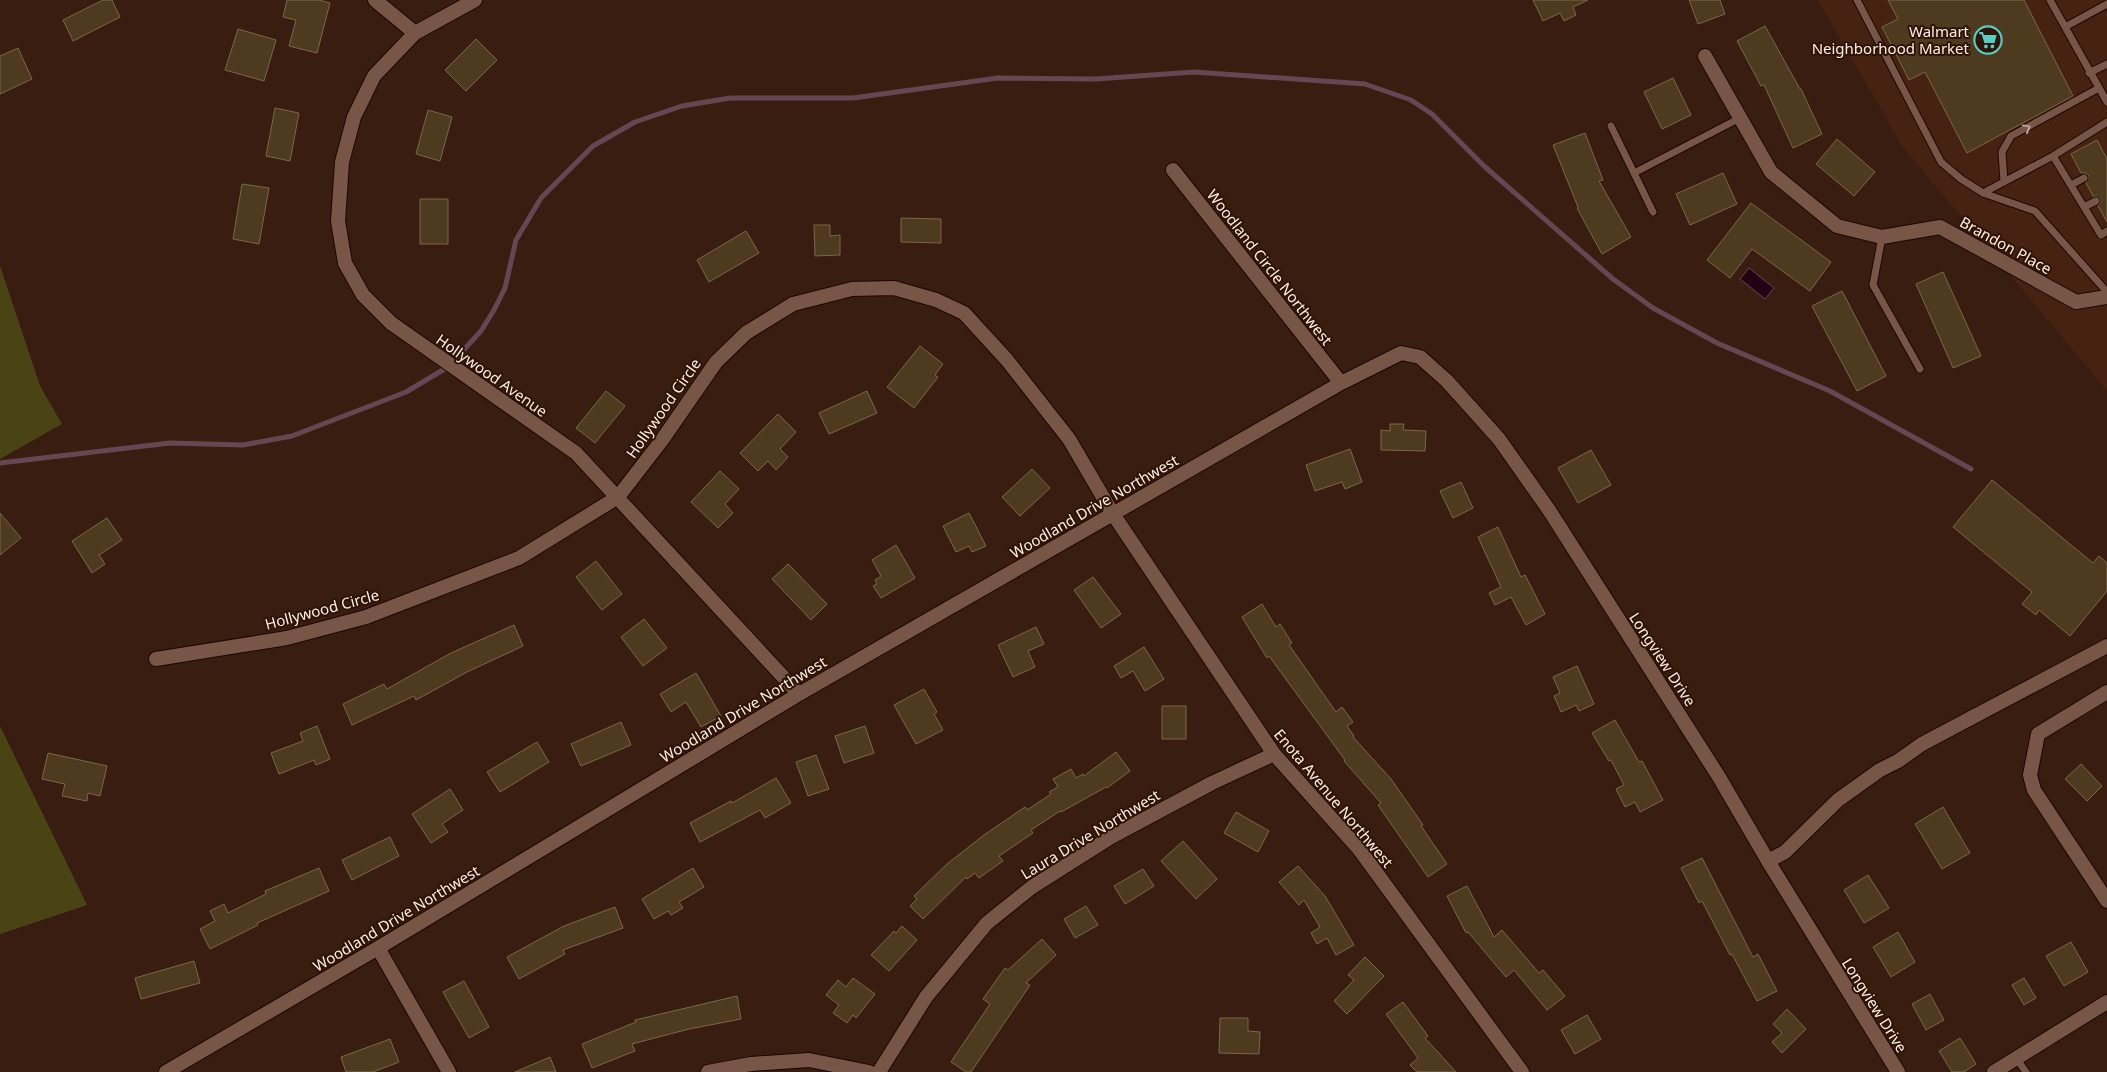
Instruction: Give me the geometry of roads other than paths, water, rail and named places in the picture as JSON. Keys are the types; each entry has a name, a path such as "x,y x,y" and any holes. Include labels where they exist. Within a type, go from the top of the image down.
{"street":[{"path":"376,0 415,33"},
{"name":"Hollywood Avenue","path":"475,0 415,33 374,76 354,117 342,162 338,221 345,263 363,295 391,323 576,453 799,694"},
{"name":"Brandon Place","path":"1705,56 1771,172 1837,226 1882,236 1940,227 2076,302 2107,297"},
{"name":"Woodland Circle Northwest","path":"1173,170 1342,383"},
{"name":"Hollywood Circle","path":"156,659 287,638 366,617 518,558 618,497 662,440 716,362 746,333 793,304 852,289 894,288 936,300 964,313 1007,360 1069,439 1113,514"},
{"name":"Longview Drive","path":"1342,383 1401,353 1420,357 1454,388 1499,439 1549,510 1719,777 1768,861 1898,1072"},
{"name":"Woodland Drive Northwest","path":"166,1072 378,948 799,694 1342,383"},
{"name":"Enota Avenue Northwest","path":"1113,514 1274,754 1359,849 1522,1072"},
{"path":"1768,861 1785,852 1838,800 1880,770 1898,761 1922,744 2107,646"},
{"path":"2107,692 2038,734 2030,775 2034,790 2107,901"},
{"name":"Laura Drive Northwest","path":"879,1072 926,998 987,923 1032,887 1111,837 1212,783 1274,754"},
{"path":"378,948 449,1072"},
{"path":"1994,1072 2107,1002"},
{"path":"708,1072 751,1064 809,1060 870,1072"}],"lane":[{"path":"1857,0 1941,162 1961,179 1983,193 2035,211 2107,292"},
{"path":"2050,0 2089,73 2107,102"},
{"path":"2065,27 2107,4"},
{"path":"2089,73 2107,64"},
{"path":"2004,182 2002,152 2011,136 2099,88"},
{"path":"1634,173 1740,118"},
{"path":"1983,193 2054,156 2107,122"},
{"path":"1611,126 1653,212"},
{"path":"2054,156 2101,235 2107,231"},
{"path":"2071,185 2084,178"},
{"path":"2084,207 2096,201"},
{"path":"1882,236 1872,285 1920,368"},
{"path":"2016,1058 2026,1072"}],"waterway":[{"path":"0,463 170,443 243,445 292,436 406,392 448,367 481,331 505,288 516,240 541,198 593,146 635,122 682,106 730,98 853,98 998,78 1096,79 1194,72 1365,84 1411,100 1432,114 1484,166 1613,279 1653,308 1717,343 1830,391 1971,469"}],"place":[{"name":"Walmart Neighborhood Market","path":"1988,40"}]}
